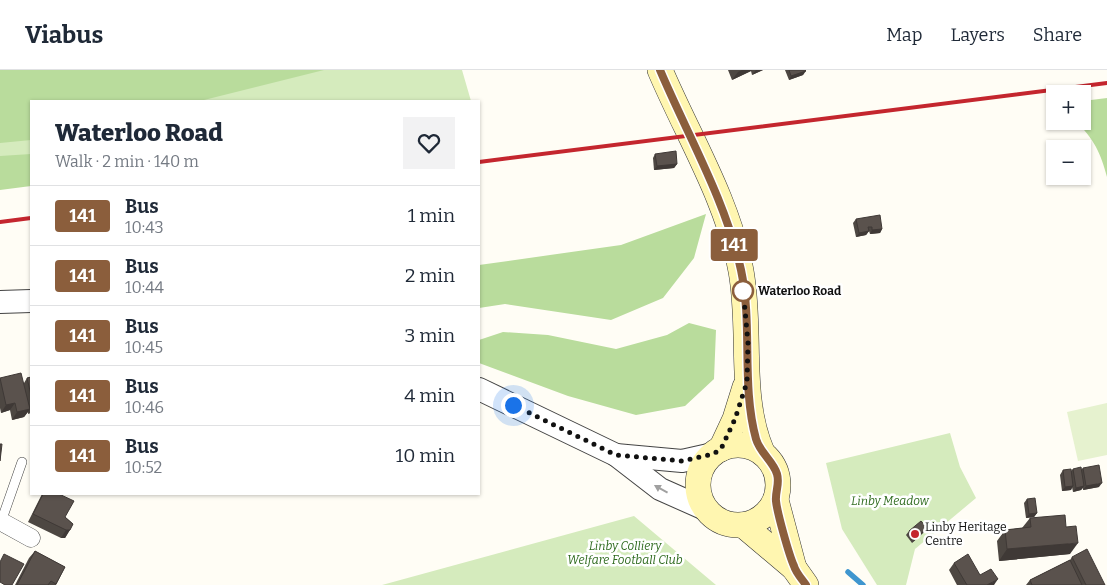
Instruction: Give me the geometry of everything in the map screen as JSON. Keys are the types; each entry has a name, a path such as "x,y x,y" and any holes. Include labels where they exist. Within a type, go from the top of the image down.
{"main road":[{"path":"660,70 710,177 733,242 741,271 745,305 748,343 747,382 756,439 777,475 776,500 800,576"},
{"path":"747,382 735,419 717,451 700,471 699,498 705,509 714,517 726,524 743,525 759,520 767,513 776,500"},
{"path":"717,451 738,445 749,446 762,452"},
{"path":"743,525 800,576"}],"street":[{"path":"0,302 30,301"},
{"path":"480,389 616,455 660,489 705,509"},
{"path":"616,455 682,461 717,451"},
{"path":"1,522 31,538"}],"lane":[{"path":"1,522 22,462"}],"green space":[{"path":"0,70 462,70 471,100 30,100 30,182 0,186"},
{"path":"0,70 324,70 204,100 30,100 30,140 0,143"},
{"path":"1107,98 1107,177 1096,147 1083,130 1091,130 1091,100"},
{"path":"30,154 30,186 0,190 0,156"},
{"path":"706,214 694,258 663,298 611,320 505,304 480,308 480,265 621,245"},
{"path":"689,323 716,330 714,379 685,406 636,415 568,396 480,363 480,340 503,332 548,335 616,349 667,335"},
{"path":"1107,403 1107,455 1078,461 1067,412"},
{"name":"Linby Meadow","path":"950,433 960,467 976,498 915,549 906,585 877,585 842,529 826,463"},
{"name":"Linby Colliery Welfare Football Club","path":"634,516 716,585 382,585"}],"building":[{"path":"789,70 805,70 806,71 791,76"},
{"path":"676,151 677,164 657,166 655,154"},
{"path":"880,215 882,229 872,230 872,227 868,227 869,231 859,233 856,219"},
{"path":"21,373 30,409 17,412 15,403 6,405 0,378"},
{"path":"30,377 30,391 27,378"},
{"path":"0,444 2,444 0,461"},
{"path":"1099,465 1102,483 1086,486 1083,468"},
{"path":"1081,467 1084,486 1076,488 1073,469"},
{"path":"1071,469 1073,486 1065,487 1063,470"},
{"path":"42,495 61,495 74,501 65,517 73,524 70,530 66,530 33,514"},
{"path":"1035,498 1037,513 1029,514 1027,499"},
{"path":"1065,515 1066,527 1076,526 1078,543 1007,549 1005,530 1031,527 1030,518"},
{"name":"Linby Heritage Centre","path":"921,521 927,528 915,539 909,531"},
{"path":"1087,549 1105,585 1086,585 1072,557"},
{"path":"35,551 65,567 56,584 51,581 48,585 17,585"},
{"path":"4,554 24,564 12,585 5,585 0,582 0,562"},
{"path":"968,554 980,575 991,569 998,579 987,585 967,585 954,563"},
{"path":"1070,560 1082,585 1032,585 1030,580"}],"waterway":[{"path":"848,572 863,585"}],"railway":[{"path":"480,162 1107,83"},
{"path":"0,222 30,218"}],"bus line":[{"name":"141","path":"660,70 710,177 733,242 741,271 745,305 748,343 747,382 756,439 777,475 776,500 786,538 794,568 806,585"}],"place":[{"name":"Waterloo Road","path":"743,291"},
{"name":"Linby Heritage Centre","path":"915,534"}],"route":[{"path":"513,405 616,455 651,460 682,461 713,454 721,449 735,419 747,382 748,343 743,288 743,291"}]}
